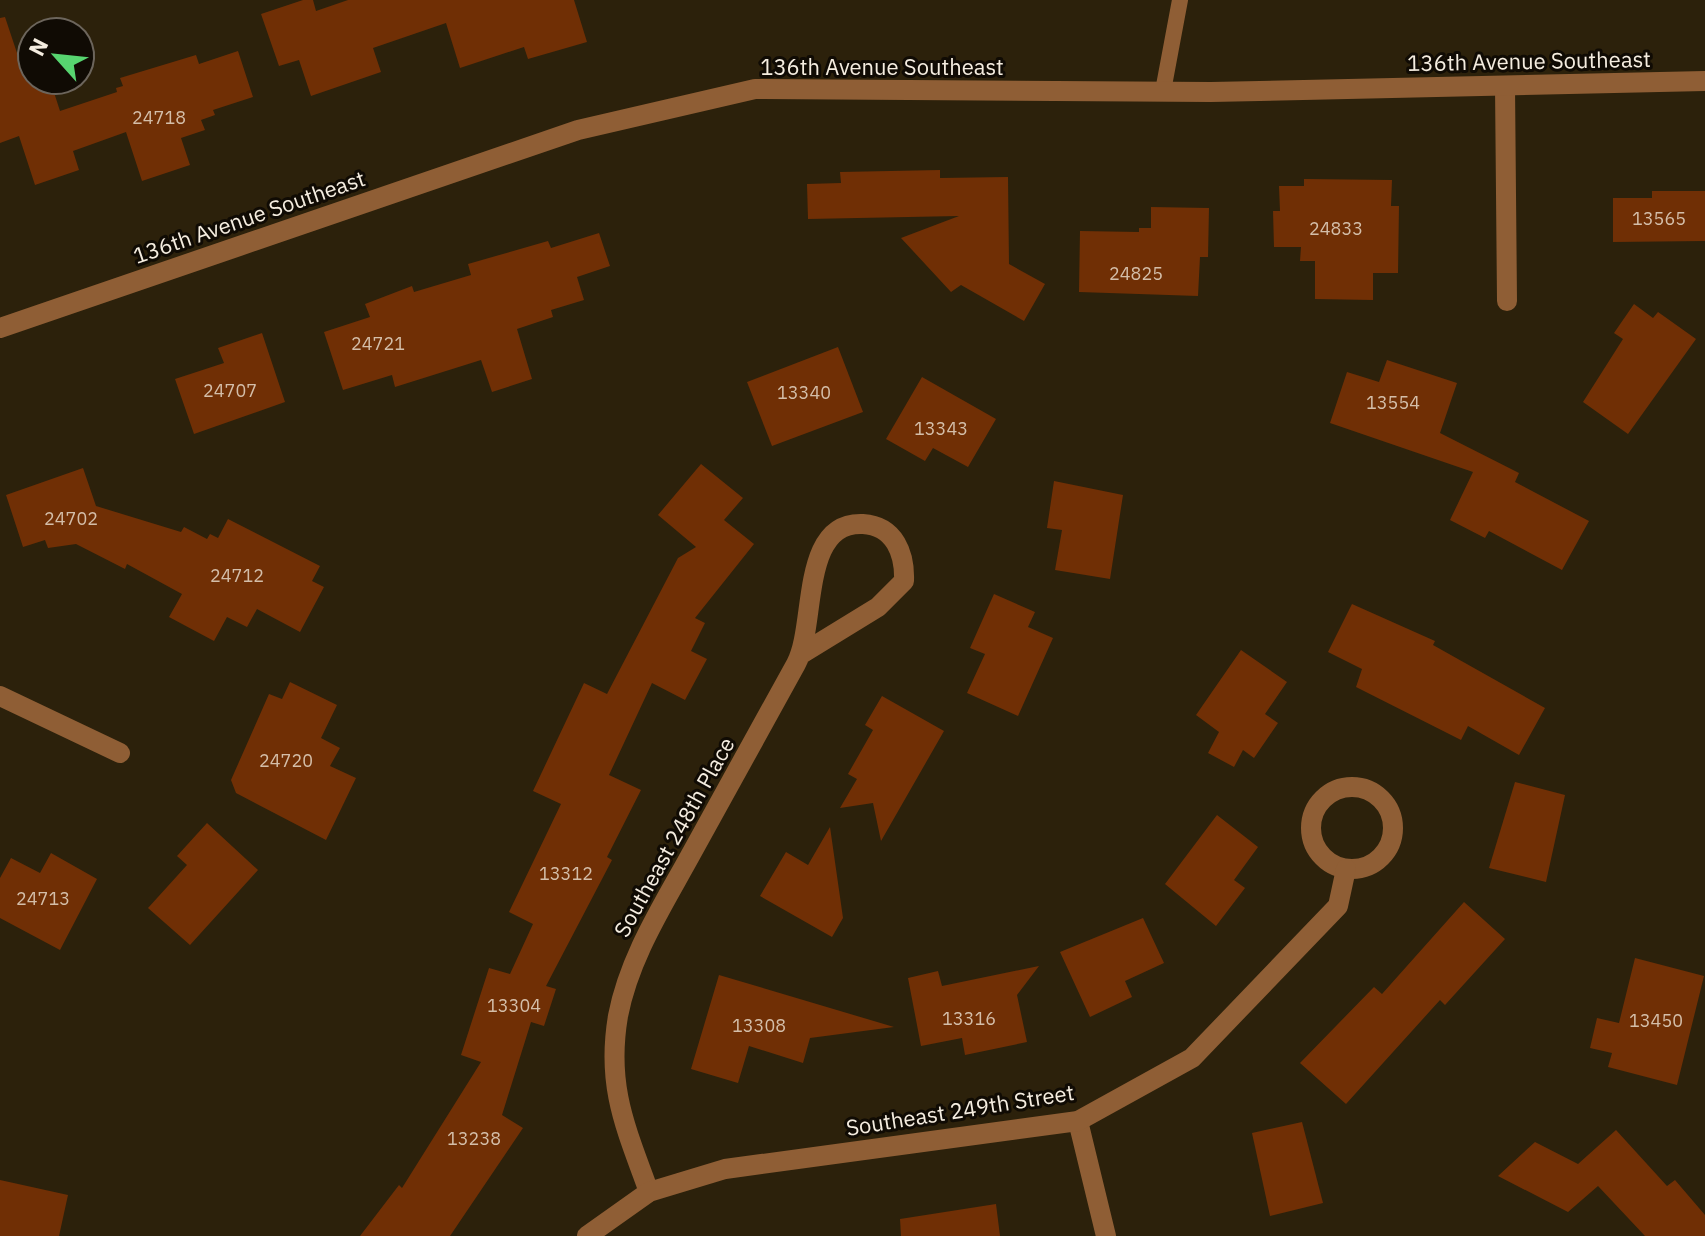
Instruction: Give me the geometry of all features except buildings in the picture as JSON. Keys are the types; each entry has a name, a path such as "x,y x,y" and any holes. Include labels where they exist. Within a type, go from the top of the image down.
{"street":[{"name":"136th Avenue Southeast","path":"0,328 578,130 755,89 1163,91 1705,81"},
{"path":"1505,86 1507,301"},
{"name":"Southeast 248th Place","path":"649,1192 617,1101 612,1052 619,1011 639,949 803,653 818,556 827,540 841,529 857,525 887,533 900,547 905,562 904,581 878,607 803,653"},
{"path":"0,696 120,753"},
{"path":"1359,787 1384,801 1394,827 1391,842 1374,864 1346,869 1323,858 1312,835 1311,822 1323,799 1333,791 1359,787"},
{"name":"Southeast 249th Street","path":"587,1236 649,1192 725,1169 1078,1121 1192,1058 1338,906 1346,869"},
{"path":"1078,1121 1106,1236"}],"lane":[{"path":"1163,91 1180,0"}]}
